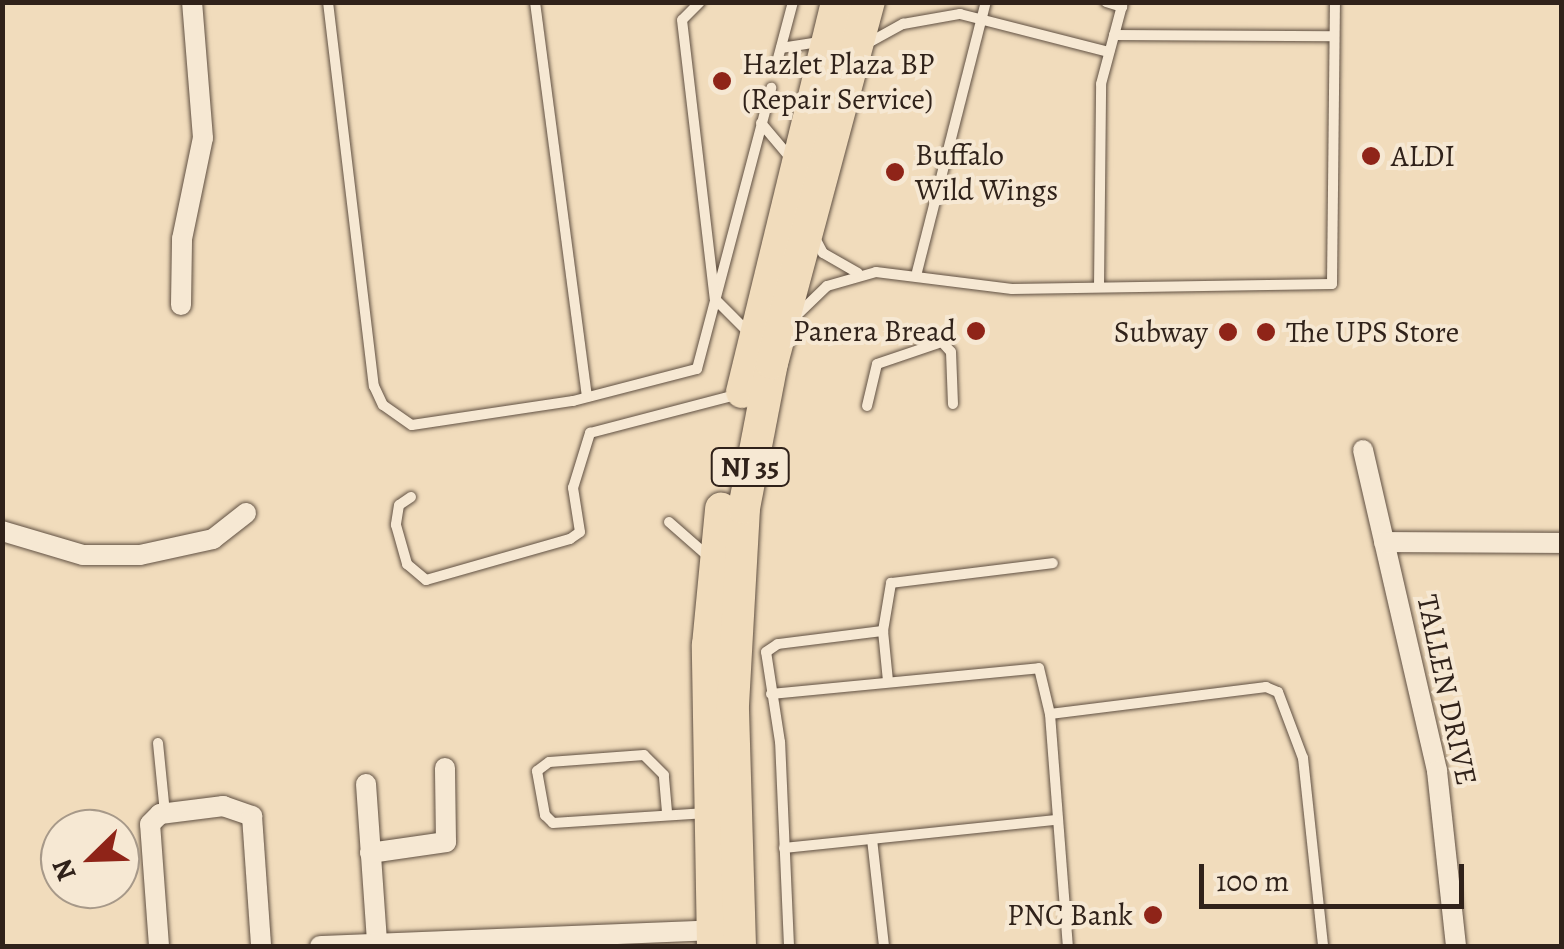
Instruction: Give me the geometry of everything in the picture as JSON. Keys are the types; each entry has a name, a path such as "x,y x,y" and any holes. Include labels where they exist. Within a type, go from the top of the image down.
{"highway":[{"name":"NJ 35","path":"722,941 739,552 765,345 797,165 837,2"},
{"name":"NJ 35","path":"722,941 708,813 715,560 742,394 765,345 813,212 869,2"}],"street":[{"path":"181,305 182,239 203,138 192,2"},
{"name":"TALLEN DRIVE","path":"1362,450 1437,771 1456,946"},
{"path":"2,532 82,555 140,555 213,539 246,513"},
{"path":"1384,542 1562,543"},
{"path":"370,853 446,842 445,768"},
{"path":"366,784 381,944"},
{"path":"159,946 150,824 165,813 248,809 262,946"},
{"path":"320,946 722,941"}],"lane":[{"path":"328,2 374,386 383,405 412,424 431,425 587,396 697,368 771,88"},
{"path":"535,2 587,396"},
{"path":"700,2 682,20 715,299 765,345 810,299 859,273 917,272 997,288 1332,284 1335,2"},
{"path":"777,62 793,2"},
{"path":"917,272 986,2"},
{"path":"1099,287 1101,88 1122,5 1106,2"},
{"path":"850,72 868,44 888,30 936,16 982,17 1109,52"},
{"path":"1114,35 1334,36"},
{"path":"781,48 827,41"},
{"path":"761,123 797,165"},
{"path":"813,212 823,253 859,273"},
{"path":"867,406 877,364 938,342 951,352 953,404"},
{"path":"410,498 400,505 396,525 407,564 421,578 570,540 580,532 572,494 580,448 590,433 742,394"},
{"path":"669,522 690,547 715,560"},
{"path":"888,681 883,631 892,583 1052,563"},
{"path":"789,946 780,742 764,663 766,652 778,644 883,631"},
{"path":"771,694 1039,668 1046,674 1054,820 1068,946"},
{"path":"1050,714 1266,686 1278,692 1303,758 1323,946"},
{"path":"158,743 165,813"},
{"path":"667,812 662,770 644,755 549,762 537,771 545,815 554,824 647,820 667,812 708,813"},
{"path":"784,848 1054,820"},
{"path":"872,838 884,946"}],"place":[{"name":"Hazlet Plaza BP (Repair Service)","path":"722,81"},
{"name":"ALDI","path":"1371,156"},
{"name":"Buffalo Wild Wings","path":"895,172"},
{"name":"Panera Bread","path":"976,331"},
{"name":"Subway","path":"1228,332"},
{"name":"The UPS Store","path":"1266,332"},
{"name":"PNC Bank","path":"1153,915"}]}
